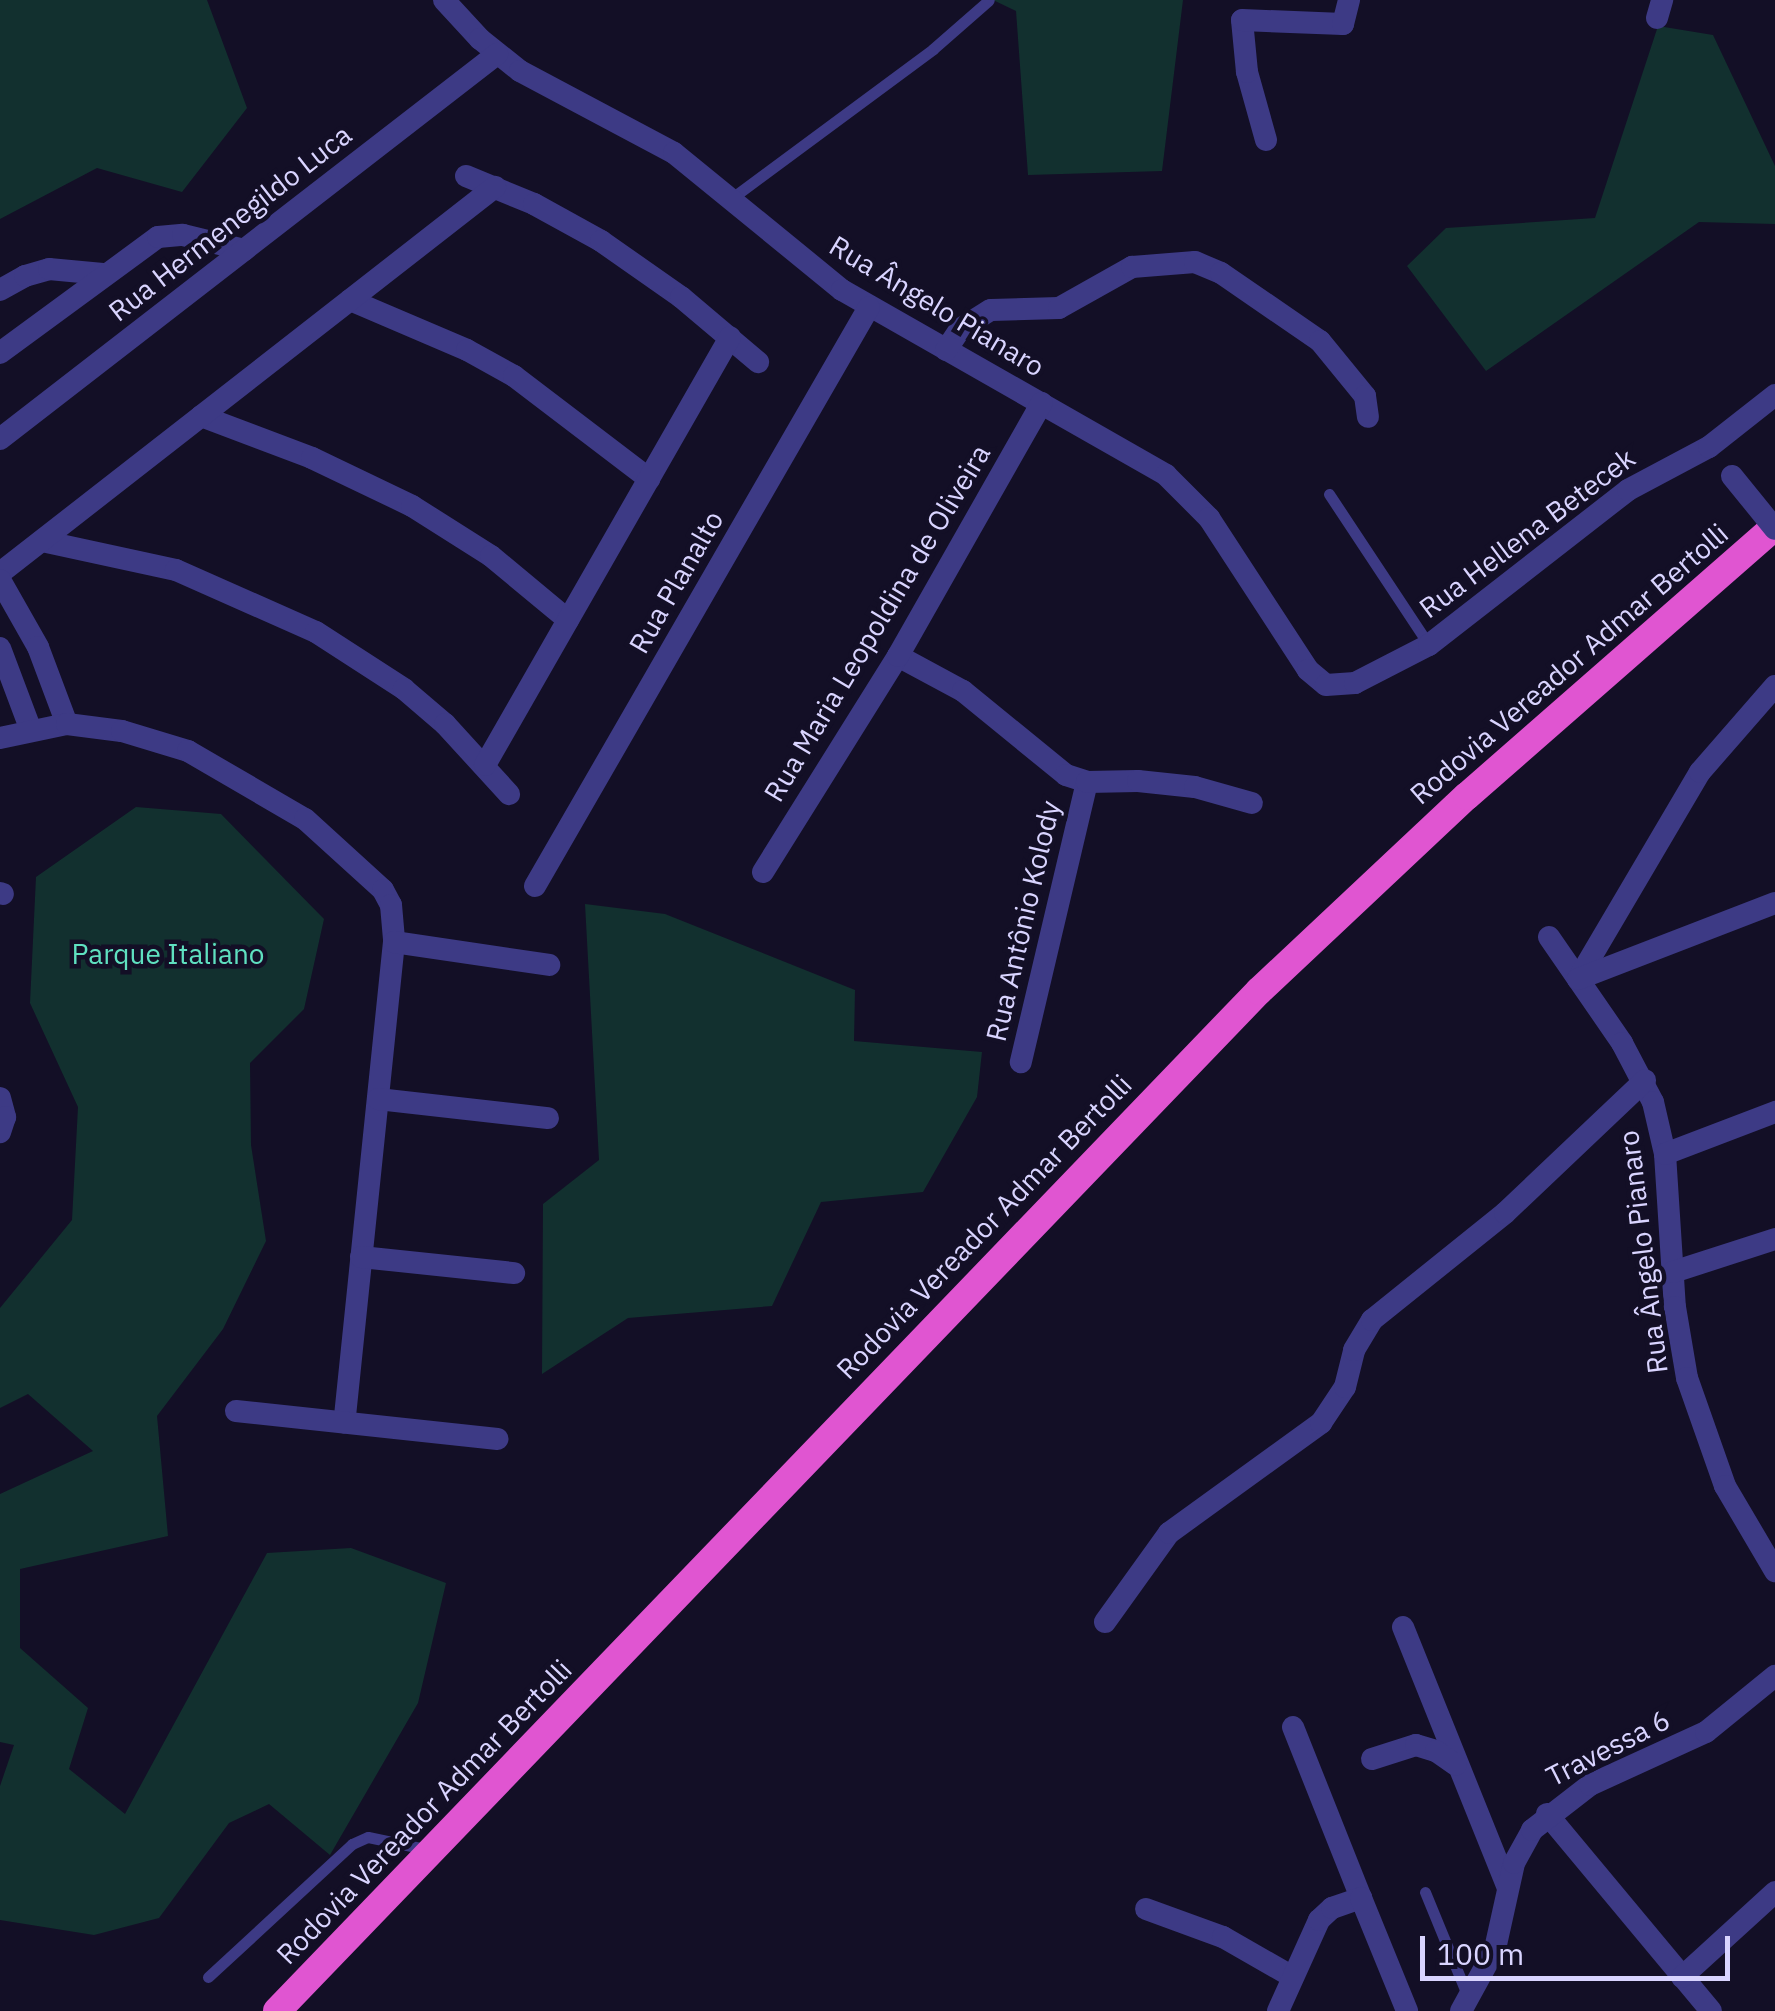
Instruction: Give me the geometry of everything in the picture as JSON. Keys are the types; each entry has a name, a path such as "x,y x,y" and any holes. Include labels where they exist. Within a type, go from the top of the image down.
{"highway":[{"name":"Rodovia Vereador Admar Bertolli","path":"277,2011 1259,991 1467,796 1775,527"}],"street":[{"name":"Rua Ângelo Pianaro","path":"444,0 497,54 544,86 662,146 732,198 804,263 868,307 1142,458 1188,495 1229,545 1308,670"},
{"path":"1266,140 1247,72 1242,20 1343,24 1349,0"},
{"name":"Rua Hermenegildo Luca","path":"0,439 497,54"},
{"path":"466,176 602,241 758,362"},
{"path":"67,724 38,647 0,577 495,187"},
{"path":"0,353 142,246 172,234 244,250"},
{"path":"946,350 960,328 991,310 1060,308 1146,262 1194,262 1221,274 1320,341 1365,396 1368,417"},
{"path":"0,290 25,276 49,269 104,274"},
{"path":"350,300 467,350 514,376 648,479"},
{"name":"Rua Planalto","path":"535,886 868,307"},
{"path":"486,765 730,338"},
{"name":"Rua Hellena Betecek","path":"1308,670 1326,684 1355,683 1429,645 1628,490 1709,446 1775,396"},
{"name":"Rua Maria Leopoldina de Oliveira","path":"763,872 898,656 1042,403"},
{"path":"201,416 312,458 412,506 491,556 568,620"},
{"path":"1709,446 1775,527"},
{"path":"42,541 176,570 271,608 404,689 486,765 509,794"},
{"path":"0,648 30,728"},
{"name":"Rua Antônio Kolody","path":"898,656 963,691 1066,775 1087,782 1021,1062"},
{"path":"1578,979 1700,772 1775,686"},
{"path":"0,738 30,728 67,724 154,739 229,770 268,793 370,874 391,905 394,942 344,1422"},
{"path":"1087,782 1138,780 1195,787 1252,803"},
{"path":"1578,979 1775,903"},
{"name":"Rua Ângelo Pianaro","path":"1549,936 1645,1080 1665,1154 1680,1344 1697,1411 1725,1486 1773,1565"},
{"path":"394,942 549,966"},
{"path":"1105,1622 1170,1533 1320,1423 1346,1387 1354,1350 1372,1320 1492,1224 1645,1080"},
{"path":"0,1098 5,1117 0,1132"},
{"path":"378,1099 548,1118"},
{"path":"1665,1154 1775,1112"},
{"path":"1672,1272 1775,1240"},
{"path":"361,1257 514,1274"},
{"path":"236,1410 498,1439"},
{"path":"1403,1628 1508,1888"},
{"name":"Travessa 6","path":"1466,2006 1496,1949 1508,1888 1522,1844 1547,1814 1590,1785 1706,1732 1775,1676"},
{"path":"1293,1727 1407,2011"},
{"path":"1372,1759 1416,1745 1436,1750 1456,1765"},
{"path":"1547,1814 1711,2011"},
{"path":"1682,1976 1775,1892"},
{"path":"1278,2011 1319,1920 1332,1908 1361,1898"},
{"path":"1146,1909 1223,1937 1291,1976"}],"lane":[{"path":"732,198 933,49 988,0"},
{"path":"1329,494 1429,645"},
{"path":"208,1978 352,1844 368,1837 434,1851"},
{"path":"1424,1892 1466,2006"}],"green space":[{"path":"0,0 207,0 247,108 182,192 97,168 0,219"},
{"path":"993,0 1183,0 1162,171 1028,175 1016,11"},
{"path":"1658,26 1713,35 1775,166 1775,224 1699,222 1486,371 1407,266 1446,228 1595,218"},
{"name":"Parque Italiano","path":"136,807 221,814 324,919 304,1009 250,1063 251,1145 266,1241 223,1329 157,1416 168,1536 20,1569 20,1648 88,1708 69,1769 125,1814 267,1553 351,1548 446,1583 418,1703 330,1855 269,1804 229,1823 159,1918 94,1935 0,1920 0,1786 14,1745 0,1742 0,1494 93,1451 28,1394 0,1408 0,1308 72,1220 78,1107 30,1003 36,877"},
{"path":"585,904 665,914 855,990 854,1041 982,1052 977,1097 923,1192 821,1202 772,1306 628,1318 542,1374 543,1204 599,1160"}]}
